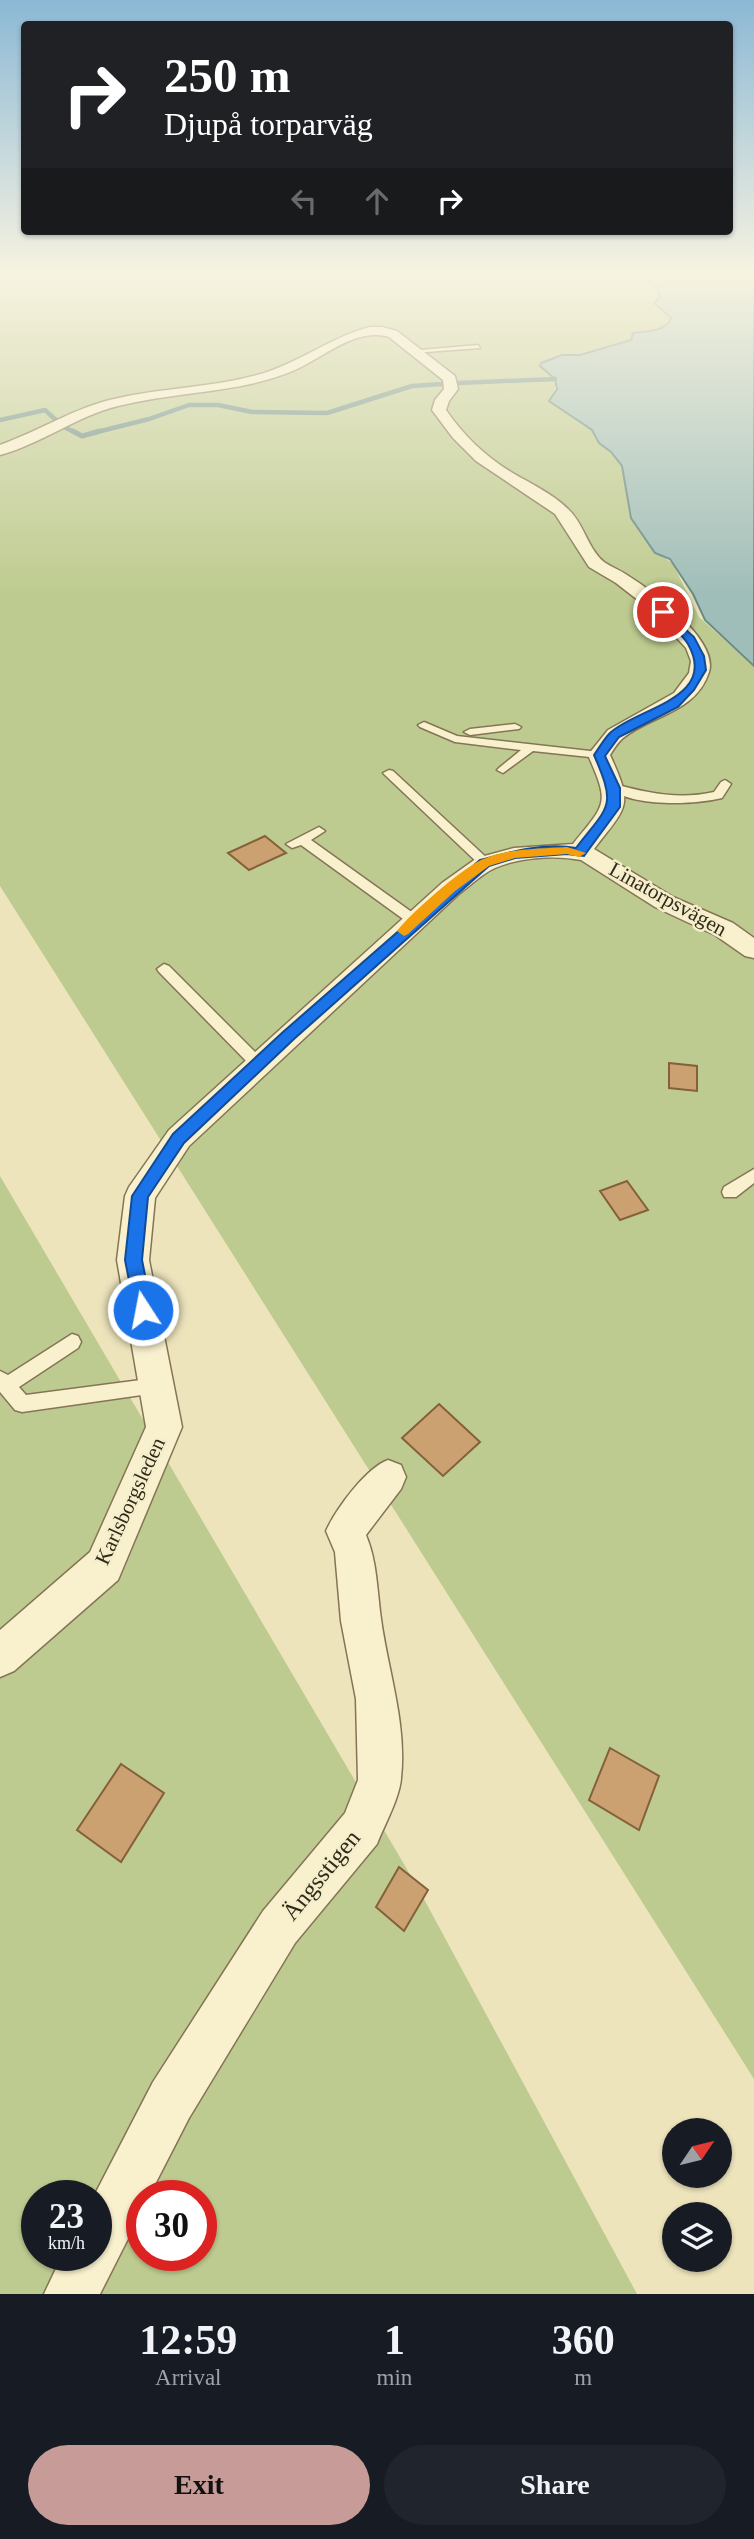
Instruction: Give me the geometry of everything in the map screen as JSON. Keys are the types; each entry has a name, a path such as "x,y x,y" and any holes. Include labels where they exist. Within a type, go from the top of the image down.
{"street":[{"path":"0,450 84,412 112,403 246,380"},
{"path":"450,380 451,389 442,400 439,410 463,439 495,468 558,508 577,528 583,545 597,564 621,578 658,608 691,639 699,656 701,670 674,704 615,734 600,755 614,788 614,807 579,853"},
{"name":"Karlsborgsleden","path":"0,1657 104,1566 164,1427 133,1260 140,1196 178,1138 451,888 485,863 525,853 567,850 579,853"},
{"name":"Linatorpsvägen","path":"579,853 615,870 664,902 724,929 754,950"},
{"name":"Ängsstigen","path":"112,2215 171,2100 279,1927 361,1828 380,1780 377,1699 361,1621 354,1552 345,1531 388,1477"},
{"path":"71,2294 83,2271"}],"lane":[{"path":"424,725 455,738 600,755"},
{"path":"447,734 515,727"},
{"path":"503,770 532,746"},
{"path":"389,773 485,863"},
{"path":"614,788 655,800 693,801 718,795 725,784"},
{"path":"319,831 297,842 415,921"},
{"path":"164,969 258,1064"},
{"path":"730,1192 754,1175"},
{"path":"72,1342 3,1383 22,1404 156,1386"}],"green space":[{"path":"0,380 557,380 549,401 592,430 599,443 611,452 622,466 631,505 652,548 673,564 699,617 754,666 754,2079 0,886"},
{"path":"0,1176 418,1888 637,2294 0,2294"}],"water":[{"path":"555,380 754,380 754,666 705,620 693,594 670,559 655,553 631,518 622,466 611,452 599,443 592,430 549,401 557,389"}],"building":[{"path":"265,836 286,853 249,870 228,853"},
{"path":"669,1063 697,1066 697,1091 669,1088"},
{"path":"627,1181 648,1210 620,1220 600,1191"},
{"path":"439,1404 480,1442 443,1476 402,1438"},
{"path":"610,1748 659,1776 639,1830 589,1800"},
{"path":"121,1764 164,1793 121,1862 77,1830"},
{"path":"399,1867 428,1890 404,1931 376,1907"}],"waterway":[{"path":"458,383 529,380"},
{"path":"93,433 149,419 189,405 218,405 252,412 327,413 412,386 442,384"},
{"path":"0,420 45,410 58,422"},
{"path":"64,427 76,433"},
{"path":"73,431 82,436 100,431"}],"slow traffic":[{"path":"404,931 451,888 485,863 514,855 548,851 567,850 579,853"}],"route":[{"path":"143,1310 133,1260 140,1196 178,1138 451,888 485,863 514,855 567,850 579,853 614,807 614,788 600,755 615,734 674,704 701,670 699,656 691,639 663,612"}]}
